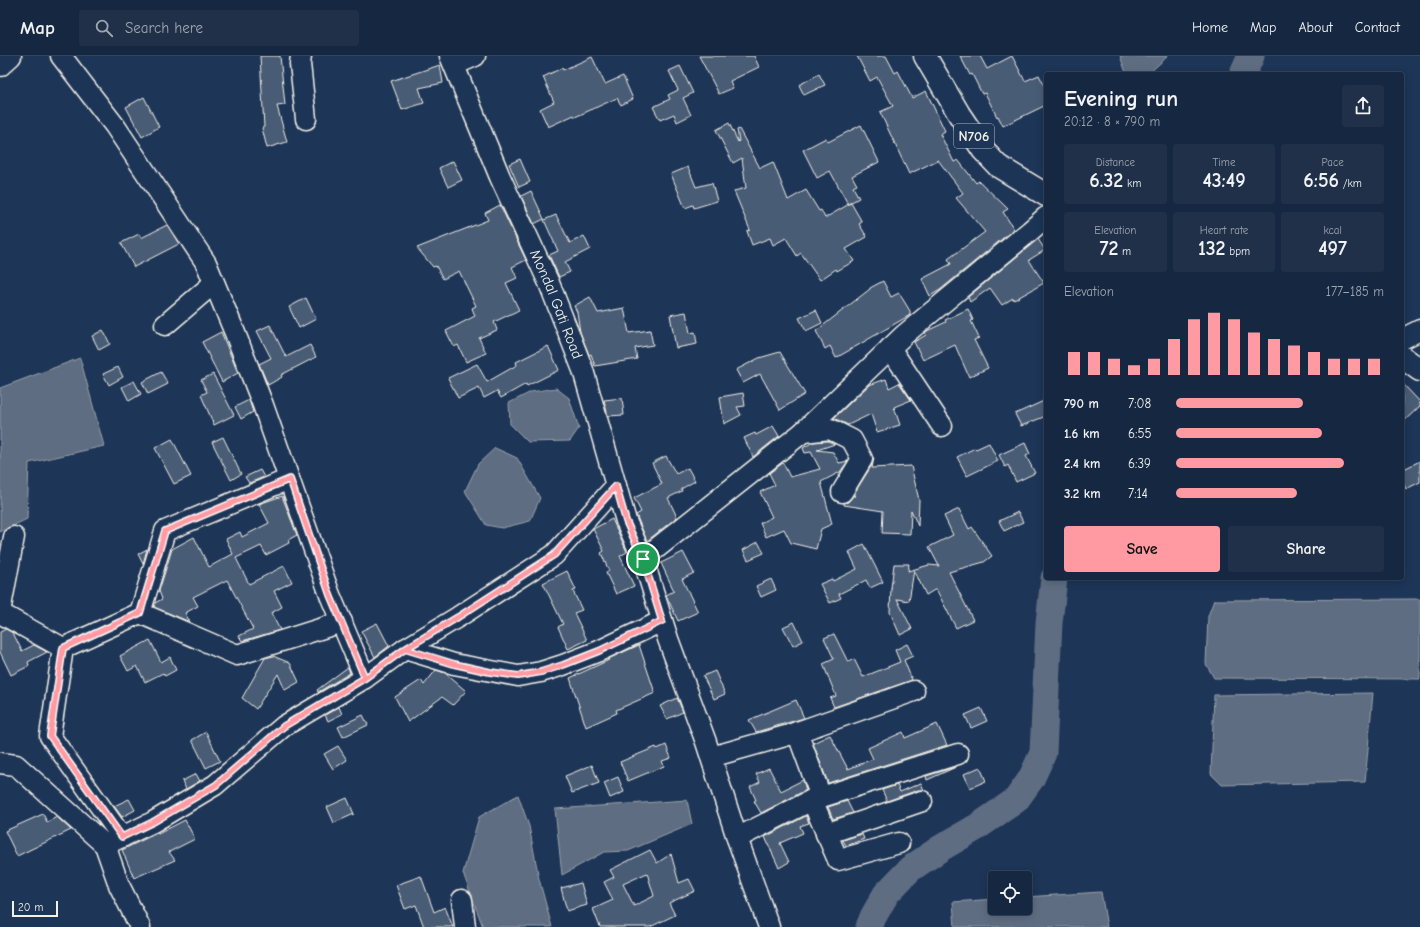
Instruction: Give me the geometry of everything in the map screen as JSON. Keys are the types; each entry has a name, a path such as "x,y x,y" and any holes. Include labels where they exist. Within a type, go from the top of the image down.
{"highway":[{"name":"N706","path":"925,56 959,114 984,150 998,166 1044,194"},
{"path":"1404,358 1420,370"}],"street":[{"path":"0,66 11,56"},
{"path":"61,56 115,126 206,263 257,390 290,479 330,595 365,678"},
{"path":"301,56 300,64 306,119"},
{"name":"Mondal Gati Road","path":"462,58 500,177 549,282 583,370 626,521 643,559 662,621 711,757 769,927"},
{"path":"643,559 803,432 904,335 1044,219"},
{"path":"165,325 214,283"},
{"path":"1404,338 1420,330"},
{"path":"890,348 942,426"},
{"path":"803,432 830,429 852,440 862,458 842,492"},
{"path":"140,613 165,531 290,479"},
{"path":"114,841 153,822 216,785 284,726 365,678 405,649 458,617 554,555 616,486"},
{"path":"14,537 0,612 63,648"},
{"path":"63,648 140,613 237,655 342,622"},
{"path":"405,649 454,664 490,672 518,676 541,672 563,665 599,651 662,621"},
{"path":"63,648 50,736 114,841 119,885 140,927"},
{"path":"711,757 797,732 914,692"},
{"path":"797,732 826,834 838,860 899,843"},
{"path":"738,838 817,799 958,754"},
{"path":"0,763 16,765 114,841"},
{"path":"826,834 922,801"},
{"path":"462,900 465,927"}],"water":[{"path":"1120,56 1168,56 1150,72 1126,72"},
{"path":"80,358 104,446 29,463 27,519 0,532 0,388"},
{"path":"556,388 569,398 579,428 570,441 528,442 510,424 509,403 531,392"},
{"path":"495,448 517,458 540,498 530,521 502,528 486,525 465,491 478,464"},
{"path":"1420,599 1420,679 1214,678 1206,664 1208,616 1214,600"},
{"path":"1373,693 1365,782 1222,785 1211,774 1214,695"},
{"path":"518,795 529,826 539,879 552,927 483,927 463,873 479,817"},
{"path":"687,800 692,824 628,851 604,852 562,875 555,809"},
{"path":"1101,892 1107,927 955,927 953,902 988,900 988,915 1032,915 1032,897"}],"building":[{"path":"260,56 280,56 285,105 277,106 287,142 267,148 262,128 264,127"},
{"path":"699,56 754,56 759,67 730,81 733,88 719,94"},
{"path":"857,56 886,56 895,73 898,71 912,98 926,91 945,131 940,134 954,162 958,160 976,183 979,181 1008,209 1003,212 1014,229 940,290 930,296 922,279 951,264 948,259 985,232 956,198 963,193 938,160 909,174 880,112 893,106 877,77 870,81"},
{"path":"960,56 980,56 987,69 1012,56 1025,81 1039,75 1044,85 1044,106 1003,126 985,93 982,94 972,74 970,75"},
{"path":"592,57 605,84 623,76 633,99 621,105 617,98 575,117 574,115 548,127 540,109 554,102 543,77"},
{"path":"440,65 443,83 419,88 424,103 402,110 391,81"},
{"path":"680,66 693,93 683,98 691,115 677,122 674,114 660,120 653,107 670,99 668,95 678,90 669,71"},
{"path":"819,74 825,85 804,95 799,85"},
{"path":"144,97 159,127 142,137 126,107"},
{"path":"729,123 738,142 737,130 739,129 760,168 773,162 788,200 806,190 825,218 851,203 862,222 859,224 867,237 846,249 854,261 837,271 836,269 820,280 801,253 797,256 786,238 773,245 770,238 752,245 747,231 750,230 734,191 746,188 742,158 733,163 716,130"},
{"path":"861,125 879,162 852,176 857,185 853,187 859,198 848,204 830,171 817,178 803,150 826,138 828,142"},
{"path":"520,159 530,182 519,187 509,164"},
{"path":"453,161 462,180 448,187 439,168"},
{"path":"688,167 696,187 712,183 717,201 694,208 693,205 685,208 671,174"},
{"path":"531,191 544,219 534,224 521,196"},
{"path":"500,205 526,260 512,267 517,278 506,283 519,310 494,322 497,330 479,338 486,353 466,362 458,345 454,347 446,331 475,316 472,308 476,306 459,271 443,279 436,266 433,267 417,248 488,220 485,213"},
{"path":"556,215 570,243 584,236 590,249 565,262 570,272 559,277 549,255 558,251 544,220"},
{"path":"167,225 179,244 134,267 121,243 139,234 141,238"},
{"path":"1038,239 1044,251 1029,260 1044,283 1002,305 990,288 970,302 968,297"},
{"path":"883,281 891,297 899,293 910,311 910,315 836,358 830,346 825,349 816,331 870,288"},
{"path":"590,297 598,313 624,308 629,333 650,330 653,345 635,348 637,359 595,366 580,332 577,312 574,306"},
{"path":"306,298 316,319 299,328 289,307"},
{"path":"968,309 973,320 971,321 979,338 974,340 988,368 969,377 955,345 923,360 914,342 926,335 925,333 927,331 946,322 945,320"},
{"path":"816,310 822,323 806,331 799,318"},
{"path":"686,312 690,333 695,332 697,344 676,348 670,315"},
{"path":"270,325 286,357 310,345 316,357 281,375 282,377 268,385 259,364 271,358 257,331"},
{"path":"103,330 110,344 99,350 92,336"},
{"path":"221,332 238,373 222,382 202,342"},
{"path":"548,346 559,370 527,386 526,384 501,398 497,391 484,398 479,388 458,398 448,378 477,364 487,382 517,365 516,362"},
{"path":"780,352 805,394 780,410 760,374 743,383 736,370 759,358"},
{"path":"118,367 123,377 109,385 103,374"},
{"path":"161,372 168,384 148,394 142,382"},
{"path":"213,374 234,415 214,425 201,395 207,392 201,380"},
{"path":"886,379 889,388 899,383 911,400 894,407 900,425 877,432 871,414 848,425 834,418 869,385"},
{"path":"134,381 141,394 129,401 122,387"},
{"path":"1404,385 1420,402 1420,406 1404,421"},
{"path":"743,393 745,406 737,407 741,415 724,424 720,397"},
{"path":"622,398 624,415 608,416 604,400"},
{"path":"249,400 253,412 241,419 235,407"},
{"path":"1044,401 1044,417 1021,426 1015,414"},
{"path":"773,426 779,436 753,457 744,438 755,433 756,435"},
{"path":"223,437 241,474 231,480 212,442"},
{"path":"172,439 191,476 174,484 155,448"},
{"path":"828,441 835,444 817,450 833,452 839,463 848,461 840,472 821,482 832,524 821,529 816,549 791,543 784,529 766,537 760,523 772,517 760,492 775,485 769,473 783,463 790,477 820,469 811,452 805,453 803,448 813,442"},
{"path":"989,443 998,461 967,476 957,457"},
{"path":"1025,443 1030,454 1026,456 1035,473 1016,482 1008,465 1005,467 999,455"},
{"path":"666,456 676,474 688,468 695,481 681,489 682,491 668,498 677,517 647,541 636,515 641,512 634,498 662,484 652,463"},
{"path":"873,458 872,468 911,466 919,500 918,526 911,510 910,534 882,533 883,511 844,505 844,503 848,502 854,495 855,497 855,492 872,465"},
{"path":"1420,461 1420,482 1406,489 1404,485 1404,469"},
{"path":"260,470 264,477 249,483 245,477"},
{"path":"282,496 297,535 288,540 289,543 266,555 261,546 236,558 249,584 284,566 292,582 274,591 282,607 271,613 280,630 242,641 239,636 253,629 227,580 193,597 198,606 185,613 190,622 154,607 155,603 162,599 159,591 172,549 194,537 209,567 233,554 226,539 240,532 242,537 269,523 259,504"},
{"path":"959,509 969,529 972,527 992,556 984,562 949,572 973,620 956,628 936,589 926,595 914,570 909,601 897,599 912,629 900,635 890,612 894,564 909,564 908,571 929,565 939,566 929,547 953,535 944,516"},
{"path":"1018,512 1023,522 1004,531 999,521"},
{"path":"612,519 627,552 620,556 634,586 616,594 606,573 609,571 601,553 604,551 593,529"},
{"path":"758,542 764,553 748,560 743,550"},
{"path":"864,544 883,582 870,588 866,580 839,594 841,598 830,603 820,584 832,579 833,581 857,569 849,552"},
{"path":"147,549 143,564 138,554"},
{"path":"683,552 694,573 682,579 698,612 678,621 666,595 674,591 661,563"},
{"path":"567,571 576,590 573,591 582,610 574,613 587,640 568,649 558,627 563,624 543,583"},
{"path":"771,579 776,590 761,597 756,586"},
{"path":"794,622 803,641 793,646 783,627"},
{"path":"377,623 389,646 375,657 361,631"},
{"path":"6,629 13,633 22,651 34,645 47,652 28,662 29,666 11,675 0,652 0,632"},
{"path":"834,634 848,662 854,659 863,677 900,662 895,650 907,644 913,656 904,660 912,680 834,707 830,698 836,696 823,664 834,659 824,638"},
{"path":"150,640 161,662 170,657 176,670 165,676 163,673 145,682 137,666 128,671 120,656"},
{"path":"639,645 655,693 616,710 617,713 586,727 570,678"},
{"path":"273,656 290,663 299,682 285,690 278,674 256,709 242,698 265,658"},
{"path":"348,667 350,673 318,692 317,690"},
{"path":"436,670 445,673 466,691 453,705 442,697 408,722 395,697 421,680 424,685"},
{"path":"715,671 725,694 714,699 703,676"},
{"path":"677,698 683,712 667,719 660,706"},
{"path":"796,700 804,718 756,732 749,720"},
{"path":"339,707 342,714 328,721 325,715"},
{"path":"981,708 987,721 971,728 965,715"},
{"path":"363,715 368,725 343,737 338,727"},
{"path":"937,724 947,745 828,783 813,743 830,735 848,769 873,759 868,748 903,732 905,738"},
{"path":"206,732 220,761 206,768 192,740"},
{"path":"666,745 671,758 662,761 664,766 628,781 620,762 656,747 657,749"},
{"path":"338,746 347,760 333,769 324,754"},
{"path":"592,765 599,783 572,793 565,776"},
{"path":"956,767 927,780 926,776"},
{"path":"980,767 986,781 970,788 964,774"},
{"path":"769,768 781,791 803,780 806,790 761,813 754,801 756,800 750,787 760,782 756,774"},
{"path":"196,774 200,781 186,789 182,781"},
{"path":"618,777 624,792 610,798 604,783"},
{"path":"921,783 924,790 918,790 887,801 882,790 897,785 900,792"},
{"path":"347,798 354,814 334,823 327,807"},
{"path":"129,799 135,810 122,817 114,806"},
{"path":"847,801 853,813 833,819 828,807"},
{"path":"43,814 47,822 57,817 71,830 17,856 5,831"},
{"path":"806,816 809,823 800,826 803,833 780,843 789,862 779,868 765,837"},
{"path":"185,820 195,839 169,852 175,860 134,878 122,850"},
{"path":"862,834 864,839 846,846 843,840"},
{"path":"650,850 657,863 671,854 679,883 689,879 695,891 669,903 675,915 650,927 600,927 593,909 613,900 604,882 614,877 610,870","holes":["647,873 654,896 634,906 623,884"]},
{"path":"421,876 434,912 445,907 453,927 424,927 416,905 405,909 396,885"},
{"path":"581,883 587,905 567,911 561,888"}],"waterway":[{"path":"1244,72 1251,56"},
{"path":"869,927 886,894 910,869 941,848 977,827 1016,800 1031,779 1043,753 1049,623 1054,580"}],"route":[{"path":"643,559 626,521 616,486 554,555 458,617 405,649 365,678 284,726 216,785 153,822 122,837 50,736 63,648 140,613 165,531 290,479 330,595 365,678 405,649 454,664 490,672 518,676 541,672 599,651 662,621 643,559"}]}
